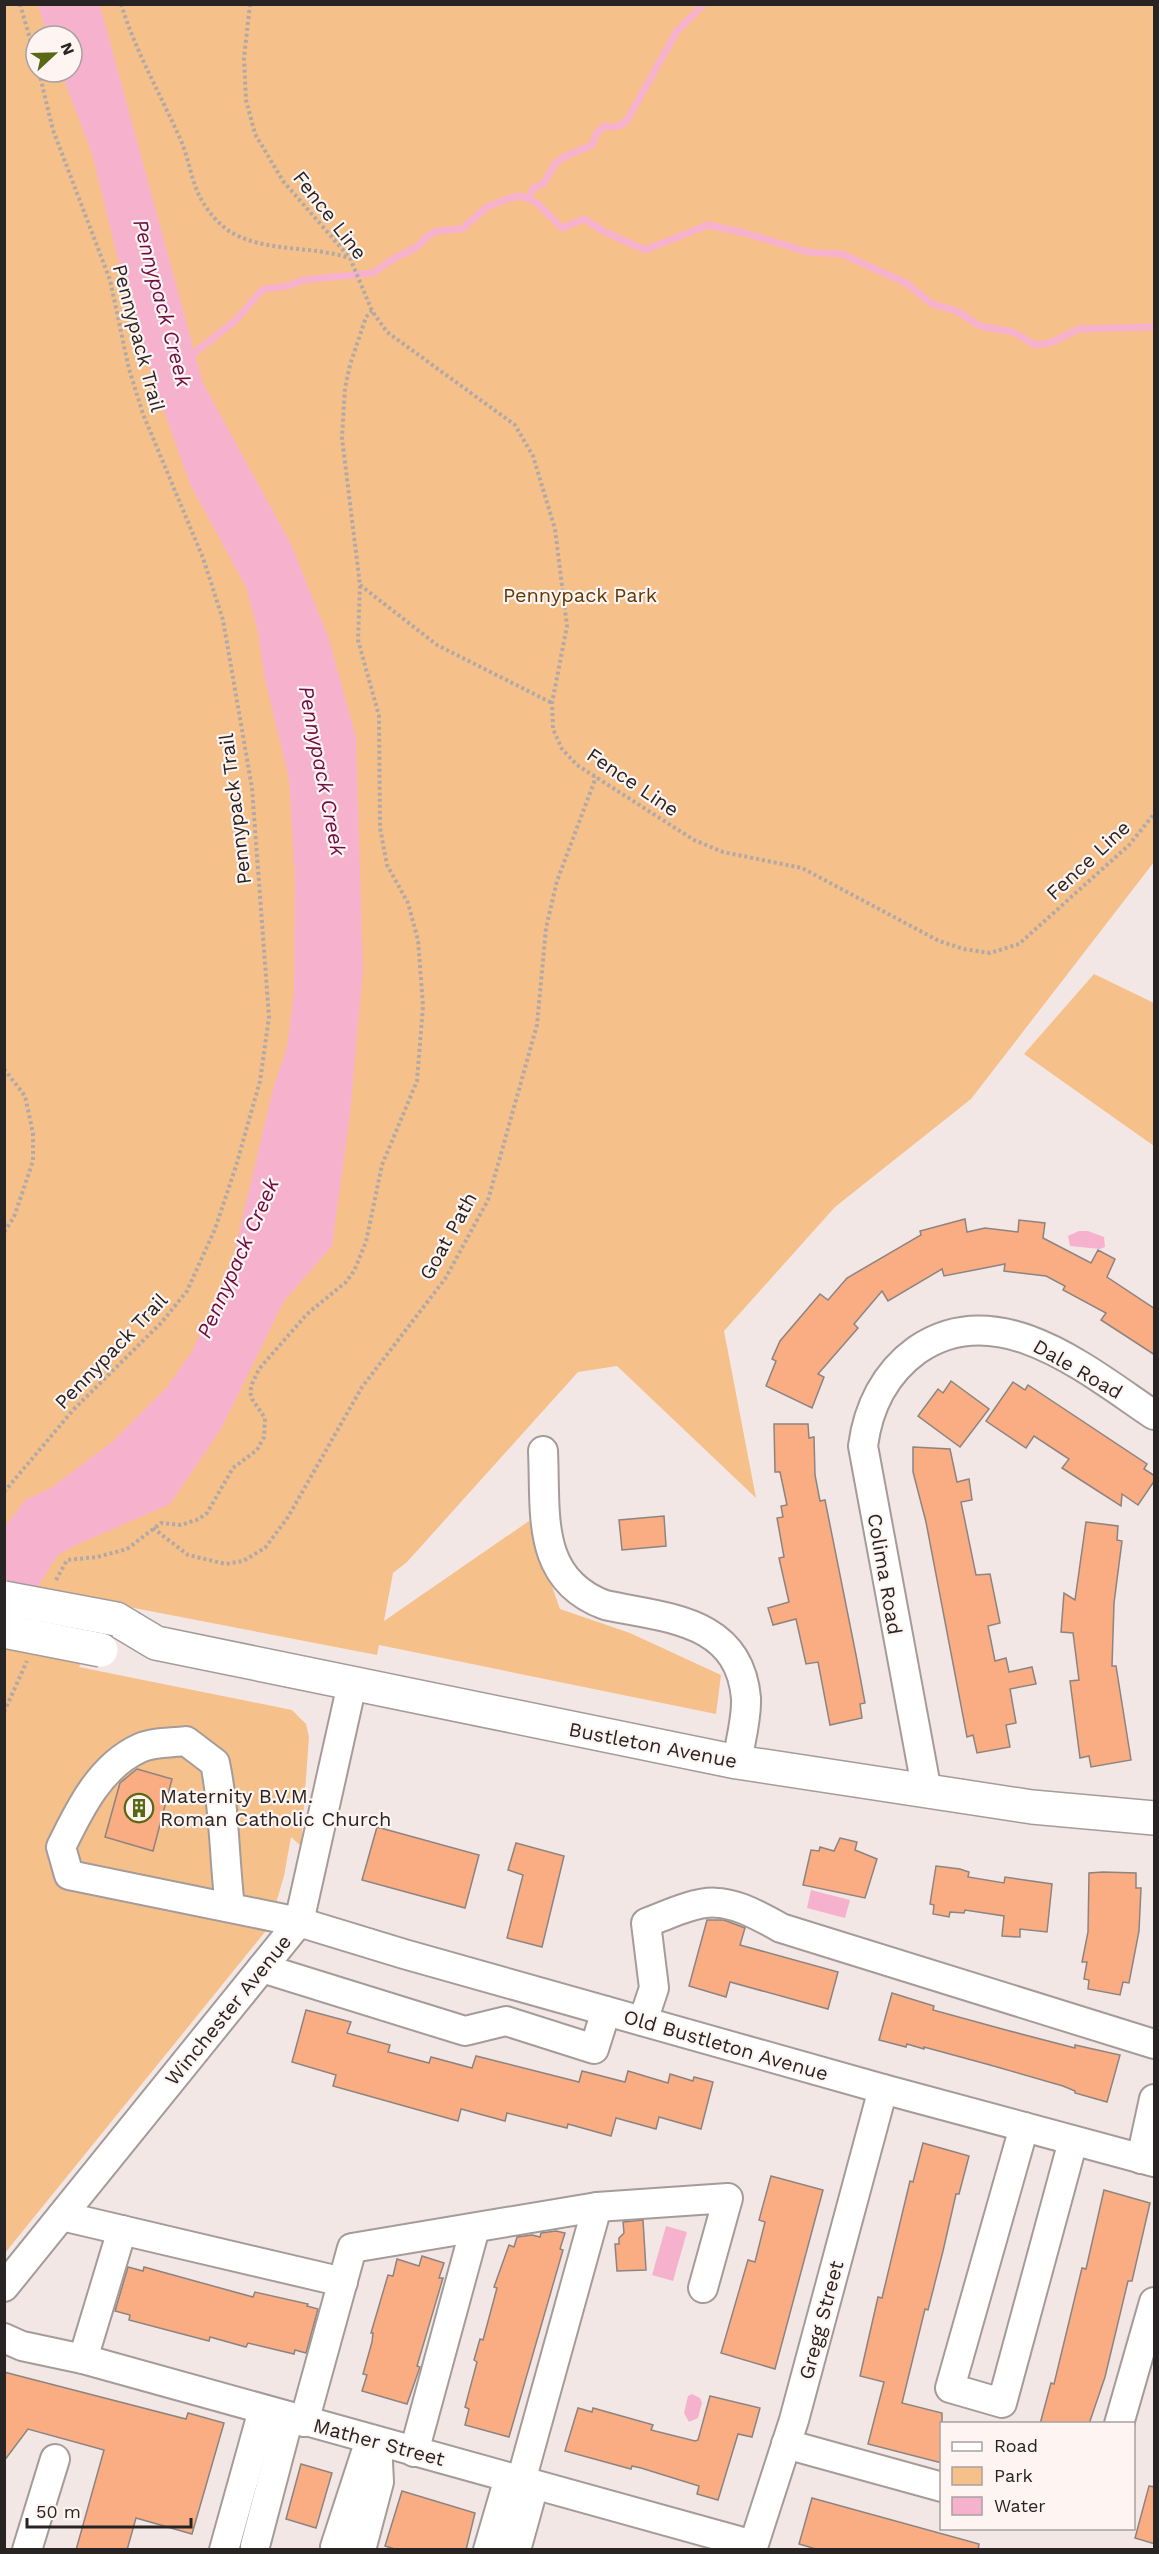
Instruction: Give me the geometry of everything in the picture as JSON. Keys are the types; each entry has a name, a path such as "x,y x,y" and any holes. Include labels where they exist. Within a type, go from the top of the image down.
{"main road":[{"name":"Bustleton Avenue","path":"4,1598 116,1619 156,1643"},
{"name":"Bustleton Avenue","path":"4,1630 101,1650 156,1643 737,1762 1032,1807 1155,1818"}],"street":[{"name":"Dale Road","path":"899,1363 928,1342 956,1332 989,1329 1035,1342 1083,1367 1155,1415"},
{"name":"Colima Road","path":"899,1363 867,1420 862,1446 927,1792"},
{"path":"543,1451 547,1538 556,1565 570,1585 591,1600 605,1605 694,1625 709,1632 730,1654 746,1697 737,1762"},
{"name":"Winchester Avenue","path":"4,2287 299,1922 352,1684"},
{"name":"Old Bustleton Avenue","path":"230,1907 225,1867 222,1796 215,1763 186,1741 142,1747 115,1763 80,1807 61,1847 69,1875 299,1922 883,2089 1148,2161"},
{"path":"643,2021 654,1988 646,1923 694,1904 720,1902 750,1910 781,1928 1155,2044"},
{"path":"262,1968 465,2031 506,2021 594,2049 606,2011"},
{"name":"Gregg Street","path":"753,2547 786,2444 883,2089"},
{"path":"1148,2161 1155,2099"},
{"path":"1024,2127 950,2388 1002,2403 1074,2140"},
{"path":"224,2550 343,2282 352,2248 597,2207 728,2198 703,2288"},
{"path":"488,2550 521,2481 597,2207"},
{"path":"62,2216 343,2282"},
{"path":"414,2452 475,2228"},
{"path":"83,2359 122,2230"},
{"path":"1120,2422 1155,2302"},
{"name":"Mather Street","path":"4,2338 22,2346 83,2359 753,2547"},
{"path":"255,2546 285,2416"},
{"path":"348,2548 379,2482 374,2441"},
{"path":"786,2444 940,2486"},
{"path":"27,2550 55,2459"},
{"path":"516,2550 521,2481"}],"path":[{"path":"20,4 26,24"},
{"path":"121,4 159,98 181,142 197,191 216,219 229,230 259,243 350,258"},
{"name":"Fence Line","path":"250,4 244,58 246,100 255,134 283,181 350,258 372,311 387,332 515,425 533,456 555,529 567,626 552,703 553,729 562,749 578,765 694,840 723,852 802,868 939,941 964,949 990,953 1019,944 1129,845 1155,814"},
{"name":"Pennypack Trail","path":"4,1492 74,1409 162,1322 187,1291 215,1229 240,1155 260,1081 269,1017 252,788 223,620 203,558 143,414 129,369 110,280 53,130 42,84"},
{"path":"372,311 366,317 350,365 342,416 360,585 437,645 552,703"},
{"name":"Goat Path","path":"360,585 358,640 379,716 380,828 387,866 408,903 418,940 423,1006 417,1081 382,1166 366,1242 354,1271 346,1281 307,1314 259,1369 252,1384 250,1392 266,1418 264,1437 257,1450 232,1468 207,1513 188,1524 161,1523 153,1528 188,1555 226,1564 243,1561 265,1548 288,1517 362,1387 445,1279 488,1200 537,1025 546,928 557,881 596,777"},
{"path":"4,1069 25,1096 33,1133 33,1161 14,1217 4,1232"}],"green space":[{"name":"Pennypack Park","path":"5,5 1154,5 1154,862 971,1099 835,1207 724,1331 756,1498 617,1366 578,1372 407,1562 393,1573 384,1621 529,1521 560,1609 630,1633 721,1675 716,1714 379,1645 377,1655 108,1603 79,1667 292,1710 306,1724 309,1737 301,1846 291,1837 284,1876 269,1927 5,2253"},
{"path":"1094,974 1154,1003 1154,1146 1024,1054"}],"water":[{"name":"Pennypack Creek","path":"38,5 100,5 203,383 291,544 329,639 356,737 363,971 350,1113 332,1246 284,1301 221,1429 170,1504 74,1546 57,1556 5,1639 5,1527 25,1500 51,1488 111,1443 167,1387 191,1353 219,1293 234,1253 273,1089 287,1047 294,992 295,881 289,779 264,675 258,632 246,587 190,484 157,392 118,259 92,154 66,84 84,84 84,24 44,24"},
{"path":"1079,1231 1088,1231 1104,1237 1105,1247 1100,1249 1070,1246 1068,1236"},
{"path":"811,1890 850,1900 845,1918 807,1908"},
{"path":"666,2226 687,2232 673,2281 652,2275"},
{"path":"692,2394 700,2398 702,2403 698,2418 689,2422 684,2413 688,2396"}],"building":[{"path":"965,1219 967,1232 985,1228 1018,1232 1019,1220 1045,1223 1043,1238 1091,1263 1098,1250 1115,1259 1107,1277 1155,1309 1155,1355 1101,1320 1106,1313 1063,1290 1065,1286 1046,1276 1004,1271 1005,1264 944,1276 942,1269 888,1301 882,1291 854,1324 858,1328 818,1374 824,1377 812,1408 766,1386 776,1361 772,1359 780,1341 820,1294 828,1300 847,1278 921,1235 920,1231"},
{"path":"951,1381 989,1409 960,1447 918,1416 938,1389 943,1393"},
{"path":"1013,1382 1025,1390 1028,1385 1147,1464 1144,1469 1155,1476 1155,1480 1138,1505 1122,1494 1121,1506 1062,1468 1069,1459 1034,1436 1026,1448 986,1421"},
{"path":"774,1424 808,1424 809,1438 814,1437 815,1475 820,1501 825,1500 865,1703 860,1704 862,1718 830,1725 818,1662 806,1664 796,1619 773,1625 768,1608 789,1602 779,1558 784,1557 777,1518 783,1517 781,1506 787,1505 780,1472 775,1472"},
{"path":"913,1447 950,1449 957,1482 969,1479 972,1500 961,1502 976,1575 990,1574 1000,1623 988,1626 995,1661 1006,1658 1009,1672 1032,1667 1036,1684 1010,1689 1016,1723 1006,1725 1010,1747 977,1753 973,1735 967,1737 926,1522 913,1472"},
{"path":"664,1516 666,1546 622,1550 619,1520"},
{"path":"1086,1522 1118,1526 1117,1540 1122,1541 1114,1603 1112,1666 1116,1666 1131,1760 1091,1767 1089,1756 1080,1758 1070,1681 1079,1680 1073,1633 1061,1632 1064,1593 1075,1600"},
{"name":"Maternity B.V.M. Roman Catholic Church","path":"137,1769 172,1779 153,1851 105,1837 120,1783"},
{"path":"377,1827 479,1855 465,1908 362,1880"},
{"path":"840,1838 857,1842 855,1850 877,1859 865,1898 803,1885 811,1850 819,1851 820,1847 834,1851"},
{"path":"516,1843 564,1856 542,1947 507,1938 523,1875 508,1870"},
{"path":"936,1866 969,1872 968,1877 1004,1883 1005,1877 1052,1884 1047,1932 1020,1929 1020,1937 1002,1936 1004,1916 965,1910 964,1913 950,1912 949,1917 933,1914 934,1905 930,1904"},
{"path":"1089,1873 1136,1873 1136,1888 1141,1888 1139,1931 1129,1983 1123,1982 1120,1995 1088,1989 1089,1980 1084,1979 1087,1962 1082,1962 1088,1932"},
{"path":"707,1920 724,1920 745,1928 740,1945 838,1972 828,2009 730,1982 726,1997 689,1986"},
{"path":"892,1993 934,2006 933,2010 1006,2030 1075,2048 1075,2045 1120,2055 1107,2102 1075,2093 1063,2086 924,2047 924,2049 907,2044 906,2047 879,2040"},
{"path":"306,2010 351,2022 347,2033 390,2045 388,2052 429,2063 431,2057 472,2068 476,2056 579,2082 582,2071 625,2082 628,2071 668,2083 670,2074 693,2081 694,2077 713,2082 701,2129 659,2117 656,2129 616,2118 611,2136 568,2124 567,2128 507,2113 505,2121 461,2109 458,2121 333,2086 336,2075 292,2062"},
{"path":"923,2143 969,2156 959,2194 956,2194 928,2310 925,2309 902,2403 942,2413 940,2462 868,2444 884,2382 860,2376 878,2297 882,2298 910,2181 913,2182"},
{"path":"771,2176 823,2190 775,2369 721,2353 748,2260 755,2262 765,2222 759,2220"},
{"path":"1104,2190 1150,2203 1132,2281 1128,2281 1105,2377 1090,2422 1041,2422 1051,2383 1054,2384 1082,2268 1086,2269"},
{"path":"643,2220 646,2270 617,2271 615,2244 619,2244 619,2238 624,2233 623,2222"},
{"path":"556,2231 565,2233 560,2249 563,2250 509,2437 465,2425 469,2409 465,2407 477,2362 474,2360 480,2339 483,2340 497,2288 494,2287 509,2245 514,2247 517,2237 532,2235 540,2237 541,2233"},
{"path":"422,2256 444,2263 439,2278 443,2278 417,2366 420,2367 407,2404 362,2391 367,2375 363,2374 372,2342 373,2333 371,2333 388,2275 393,2276 397,2259 419,2266"},
{"path":"128,2267 143,2271 144,2267 253,2297 255,2292 308,2304 307,2306 318,2309 306,2353 295,2350 294,2354 248,2343 246,2347 210,2337 209,2341 129,2320 130,2315 115,2311"},
{"path":"4,2372 186,2419 188,2413 224,2423 192,2534 136,2518 127,2550 76,2550 104,2450 28,2429 4,2461"},
{"path":"710,2396 760,2408 752,2437 738,2434 718,2500 697,2494 699,2486 641,2468 632,2466 631,2469 565,2451 578,2408 592,2412 593,2408 653,2425 651,2430 698,2440"},
{"path":"301,2464 332,2473 316,2528 286,2519"},
{"path":"1149,2486 1155,2487 1155,2544 1135,2538"},
{"path":"402,2491 475,2513 466,2550 398,2550 385,2546"},
{"path":"812,2498 979,2544 978,2550 819,2550 799,2544"}],"waterway":[{"path":"528,197 534,188 544,183 555,164 564,157 592,145 596,134 604,126 616,127 626,122 677,31 704,4"},
{"name":"Pennypack Creek","path":"188,358 236,320 263,289 287,286 303,280 373,273 393,259 417,247 429,235 437,231 462,229 487,207 520,196 536,202 562,228 584,219 605,232 645,250 708,225 745,233 808,252 842,254 906,283 932,304 957,311 980,326 1013,332 1035,345 1050,343 1079,329 1154,327"}],"place":[{"name":"Maternity B.V.M. Roman Catholic Church","path":"139,1808"}]}
